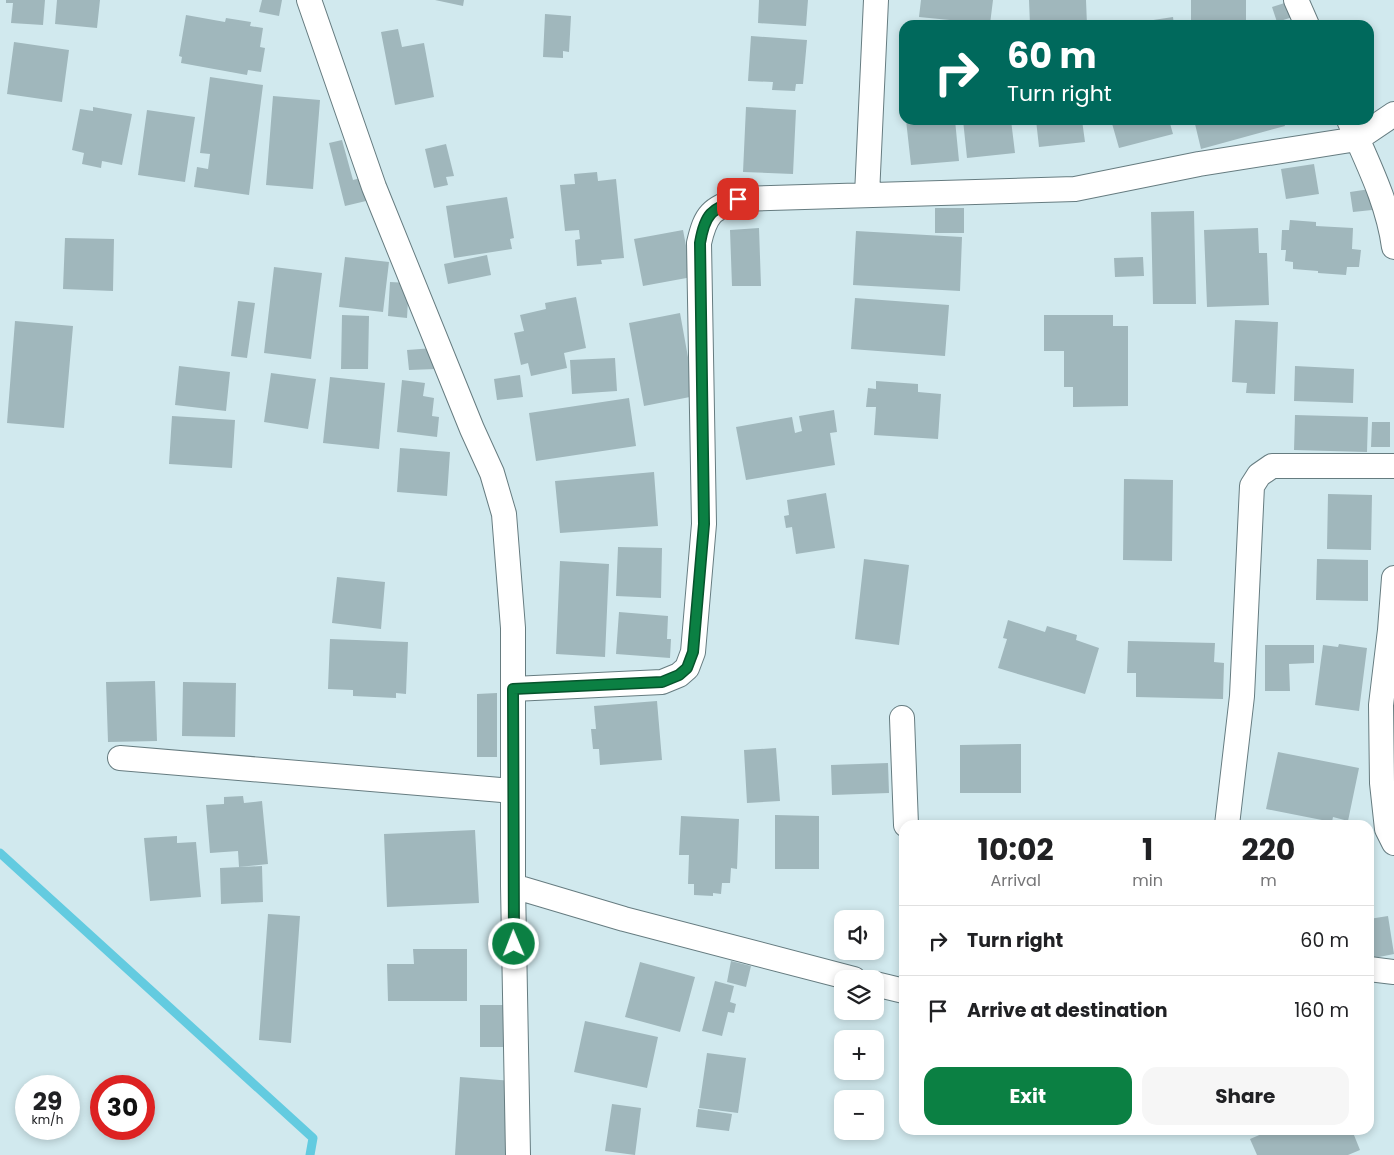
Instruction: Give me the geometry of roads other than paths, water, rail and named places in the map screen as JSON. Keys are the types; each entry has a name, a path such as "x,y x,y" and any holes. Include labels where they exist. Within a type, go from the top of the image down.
{"street":[{"path":"309,0 374,187 472,429 492,473 504,514 513,628 513,886 518,1155"},
{"path":"867,195 876,0"},
{"path":"1296,0 1305,20"},
{"path":"1374,122 1394,114"},
{"path":"513,689 662,682 679,675 687,668 693,652 704,524 700,243 703,223 716,208 738,199 1075,189 1199,164 1353,130 1366,125"},
{"path":"1353,130 1375,178 1393,233"},
{"path":"1228,820 1242,696 1252,486 1259,475 1272,466 1394,466"},
{"path":"1394,578 1381,705 1388,762 1382,783 1388,829 1394,843"},
{"path":"902,718 906,820"},
{"path":"120,758 513,791"},
{"path":"513,886 668,931 834,974"},
{"path":"1374,970 1394,972"},
{"path":"884,986 899,990"}],"waterway":[{"path":"0,853 313,1138 310,1155"}]}
